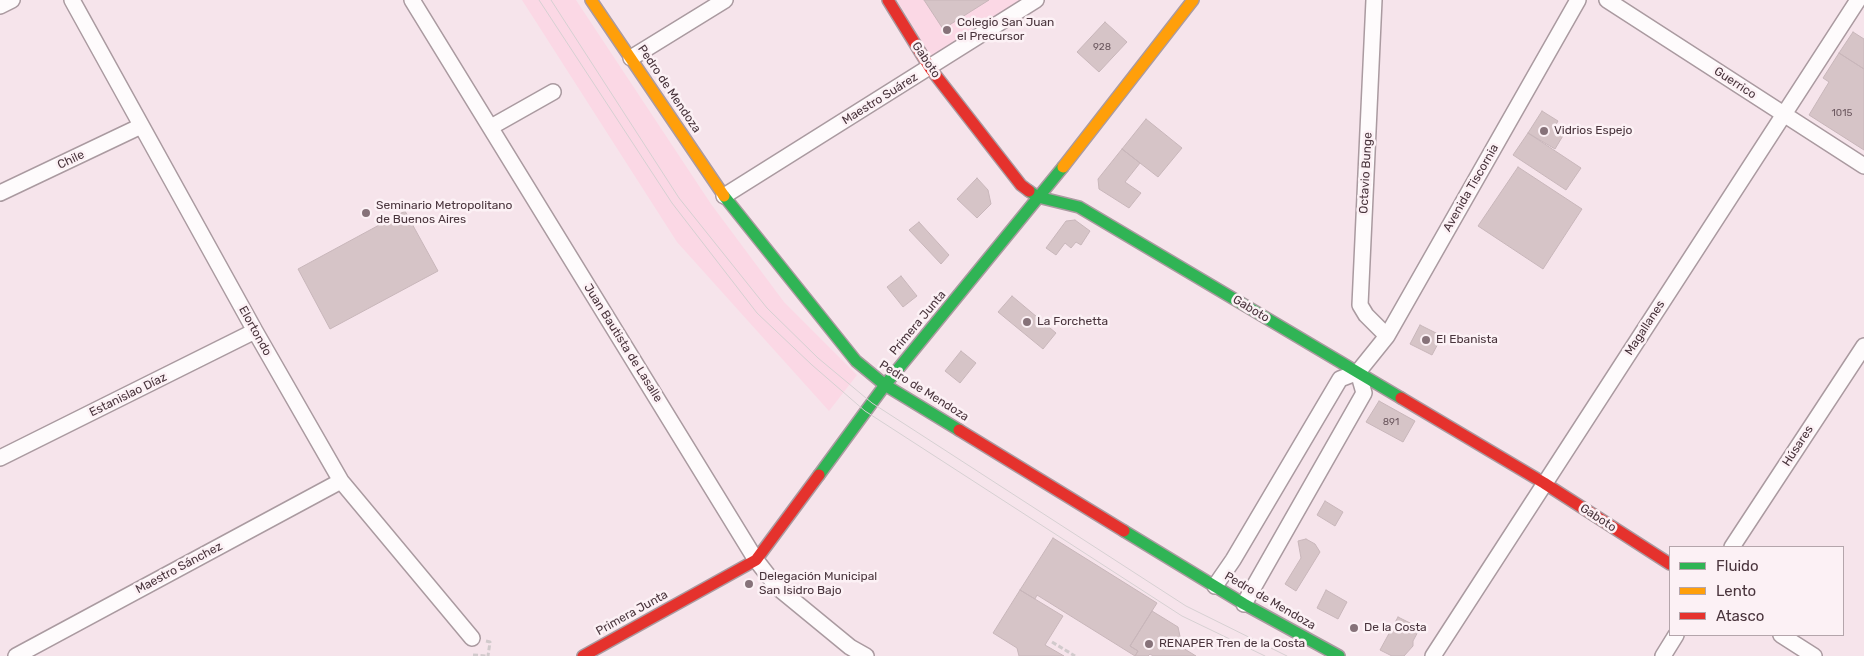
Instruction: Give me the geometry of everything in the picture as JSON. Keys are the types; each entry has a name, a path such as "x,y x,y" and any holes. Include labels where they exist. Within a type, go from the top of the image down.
{"street":[{"path":"0,6 12,0"},
{"name":"Elortondo","path":"72,0 255,331 341,481 472,638"},
{"name":"Juan Bautista de Lasalle","path":"412,0 756,560 777,587 848,651 866,656"},
{"name":"Pedro de Mendoza","path":"591,0 724,196 856,362 885,385 1244,604 1339,656"},
{"path":"631,58 725,0"},
{"name":"Gaboto","path":"888,0 930,68 1020,185 1038,197 1079,207 1544,483 1669,563"},
{"name":"Maestro Suárez","path":"724,196 1036,0"},
{"name":"Primera Junta","path":"583,656 756,560 885,385 1038,197 1193,0"},
{"name":"Octavio Bunge","path":"1374,0 1360,305 1366,315 1386,336"},
{"name":"Avenida Tiscornia","path":"1215,586 1340,379 1358,372 1386,336 1578,0"},
{"name":"Guerrico","path":"1607,0 1864,166"},
{"name":"Magallanes","path":"1433,656 1858,0"},
{"path":"491,127 554,92"},
{"name":"Chile","path":"0,193 141,126"},
{"name":"Estanislao Díaz","path":"0,458 255,331"},
{"name":"Húsares","path":"1733,546 1864,346"},
{"path":"1244,604 1364,393 1358,372"},
{"name":"Maestro Sánchez","path":"16,656 341,481"},
{"path":"1663,656 1675,636"},
{"path":"1783,636 1814,656"}],"path":[{"path":"470,655 487,656 490,642"},
{"path":"1052,642 1075,656"}],"shaded area":[{"path":"522,0 576,0 711,204 784,302 857,375 829,411 677,242"},
{"name":"Colegio San Juan el Precursor","path":"897,0 1026,0 933,60"}],"building":[{"path":"924,0 989,0 943,29"},
{"path":"1105,22 1127,42 1099,72 1077,52"},
{"path":"1853,32 1864,39 1864,69 1839,53"},
{"path":"1839,53 1864,69 1864,150 1809,115 1829,82 1823,78"},
{"name":"Vidrios Espejo","path":"1542,111 1558,121 1554,128 1564,134 1555,149 1528,133"},
{"path":"1146,119 1182,148 1158,177 1122,149"},
{"path":"1528,133 1581,168 1566,190 1513,155"},
{"path":"1122,149 1140,163 1125,182 1141,193 1129,208 1099,189 1098,179"},
{"path":"1518,167 1582,209 1543,269 1478,226"},
{"path":"977,178 988,190 991,204 977,218 957,199"},
{"path":"405,211 438,271 330,329 298,269"},
{"path":"1075,220 1090,231 1081,245 1076,242 1071,248 1065,243 1056,255 1046,248 1066,221"},
{"path":"919,222 949,255 941,264 909,230"},
{"path":"901,276 917,296 903,307 887,287"},
{"name":"La Forchetta","path":"1012,296 1056,333 1043,349 998,312"},
{"name":"El Ebanista","path":"1420,325 1442,336 1432,355 1410,344"},
{"path":"961,351 976,363 960,383 945,371"},
{"path":"1379,401 1415,421 1403,442 1366,422"},
{"path":"1325,501 1343,512 1335,526 1317,515"},
{"path":"1053,538 1157,603 1130,646 1138,651 1135,656 1037,595 1035,599 1020,590"},
{"path":"1306,539 1315,544 1320,552 1296,591 1285,584 1301,558 1298,541"},
{"path":"1020,590 1063,616 1045,645 1064,656 1019,656 1017,648 993,633"},
{"path":"1326,590 1347,602 1338,619 1317,608"},
{"path":"1152,611 1178,627 1181,641 1178,645 1196,656 1153,656 1150,654 1148,656 1135,656 1138,651 1130,646"},
{"path":"1398,617 1420,628 1413,641 1413,646 1404,656 1392,656 1380,650"}],"tram line":[{"path":"539,0 672,203 757,313 812,365 865,411 1182,616 1265,656"},
{"path":"551,0 679,198 767,308 818,358 872,403 1186,606 1287,656"}],"traffic: fast":[{"path":"819,475 885,385 1063,167"},
{"path":"1029,191 1038,197 1079,207 1401,398"},
{"path":"724,196 856,361 885,385 959,430"},
{"path":"1124,531 1244,604 1339,656"}],"traffic: slow":[{"path":"591,0 724,196"},
{"path":"1063,167 1193,0"}],"traffic: jam":[{"path":"888,0 930,68 1021,185 1029,191"},
{"path":"1401,398 1544,483 1669,563"},
{"path":"959,430 1124,531"},
{"path":"583,656 756,560 819,475"}],"place":[{"name":"Colegio San Juan el Precursor","path":"947,30"},
{"name":"Vidrios Espejo","path":"1544,131"},
{"name":"Seminario Metropolitano de Buenos Aires","path":"366,213"},
{"name":"La Forchetta","path":"1027,322"},
{"name":"El Ebanista","path":"1426,340"},
{"name":"Delegación Municipal San Isidro Bajo","path":"749,584"},
{"name":"De la Costa","path":"1354,628"},
{"name":"RENAPER Tren de la Costa","path":"1149,644"}]}
